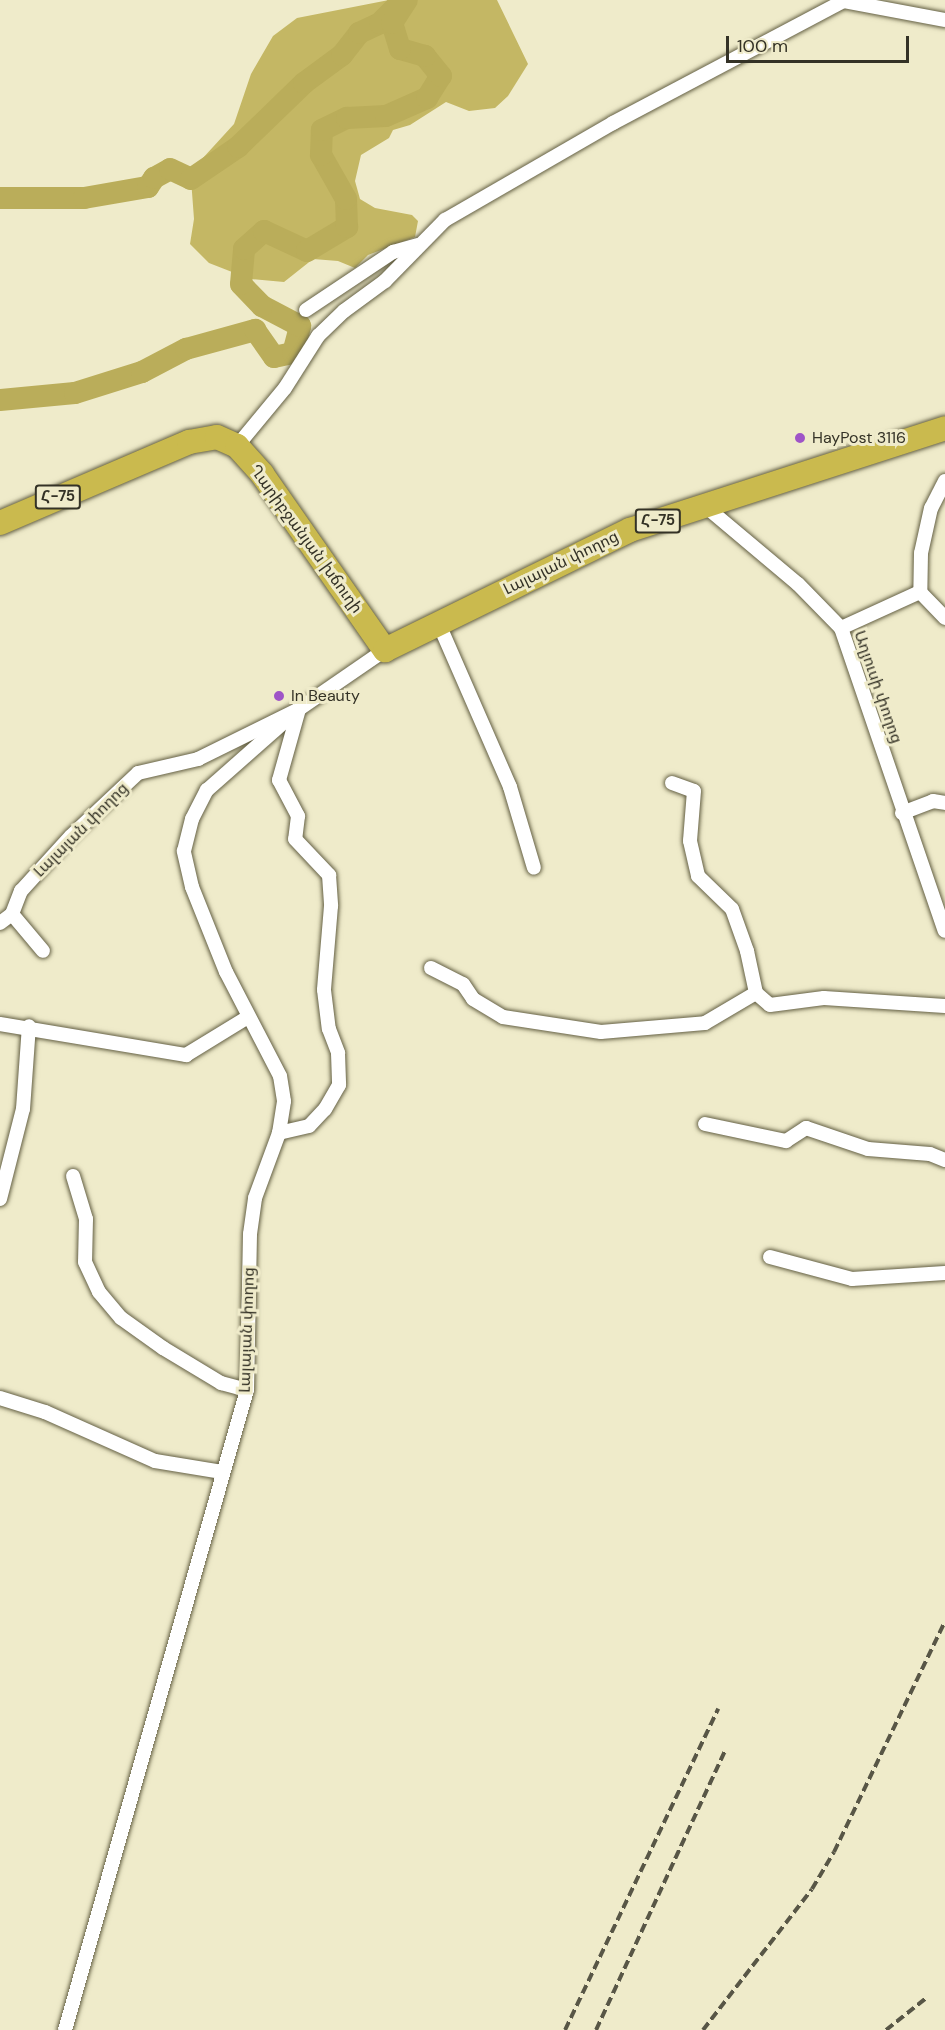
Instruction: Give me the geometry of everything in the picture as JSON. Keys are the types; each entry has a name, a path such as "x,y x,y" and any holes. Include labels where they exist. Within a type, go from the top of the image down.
{"highway":[{"name":"Լալայան փողոց","path":"385,650 438,622 630,530 945,428"},
{"name":"Հ-75","path":"0,523 189,442 217,437 237,446"},
{"name":"Ղարիբջանյան խճուղի","path":"237,446 262,474 385,650"},
{"name":"Հ-75","path":"0,504 117,471"}],"street":[{"path":"237,446 285,388 318,336 344,311 385,281 417,245 445,220 607,127 842,0 945,20"},
{"path":"306,310 393,252 417,245"},
{"path":"945,481 931,508 921,553 920,592 945,618"},
{"name":"Աղյուսի փողոց","path":"705,506 798,584 841,628 902,813 945,931"},
{"path":"841,628 920,592"},
{"path":"438,622 510,787 534,868"},
{"name":"Լալայան փողոց","path":"65,2030 247,1390 250,1234 255,1198 279,1133 284,1101 280,1076 248,1017 192,887 184,851 192,819 207,790 299,709 385,650"},
{"path":"279,1133 309,1126 339,1085 338,1053 329,1029 324,990 332,906 329,875 295,839 298,816 279,780 299,709"},
{"name":"Լալայան փողոց","path":"0,923 12,914 21,891 138,773 175,767 198,759 299,709"},
{"path":"672,783 694,791 690,841 698,876 732,909 747,951 756,993 770,1005 824,998 945,1006"},
{"path":"902,813 933,801 945,803"},
{"path":"12,914 44,951"},
{"path":"431,968 463,984 473,999 503,1017 601,1032 705,1023 756,993"},
{"path":"0,1024 29,1026 186,1055 248,1017"},
{"path":"0,1199 23,1109 29,1026"},
{"path":"705,1124 786,1141 806,1128 868,1149 930,1154 945,1160"},
{"path":"73,1176 86,1220 86,1262 99,1292 121,1318 163,1348 221,1383 247,1390"},
{"path":"770,1257 852,1279 945,1274"},
{"path":"0,1398 45,1412 155,1461 222,1472"}],"shaded area":[{"path":"389,0 497,0 528,64 508,96 495,108 469,111 446,102 410,125 393,130 389,138 361,155 355,181 360,199 375,208 412,215 418,221 415,237 368,255 355,268 338,261 313,259 284,282 250,279 209,263 190,244 194,219 191,179 202,159 234,124 251,74 273,36 297,18"}],"waterway":[{"path":"0,400 75,393 142,372 186,349 255,330 274,357 293,353 300,326 262,306 241,284 244,249 264,231 307,251 347,227 346,199 321,155 322,130 347,118 386,116 427,98 441,76 425,56 400,49 392,23 407,0"},
{"path":"0,198 84,198 148,187 154,178 170,169 191,179 238,147 304,83 342,55 359,33 380,23 397,6"}],"railway":[{"path":"703,2030 812,1889 834,1852 945,1621"},
{"path":"565,2030 718,1709"},
{"path":"596,2030 726,1749"},
{"path":"886,2030 925,1999"}],"place":[{"name":"HayPost 3116","path":"800,438"},
{"name":"In Beauty","path":"279,696"}]}
